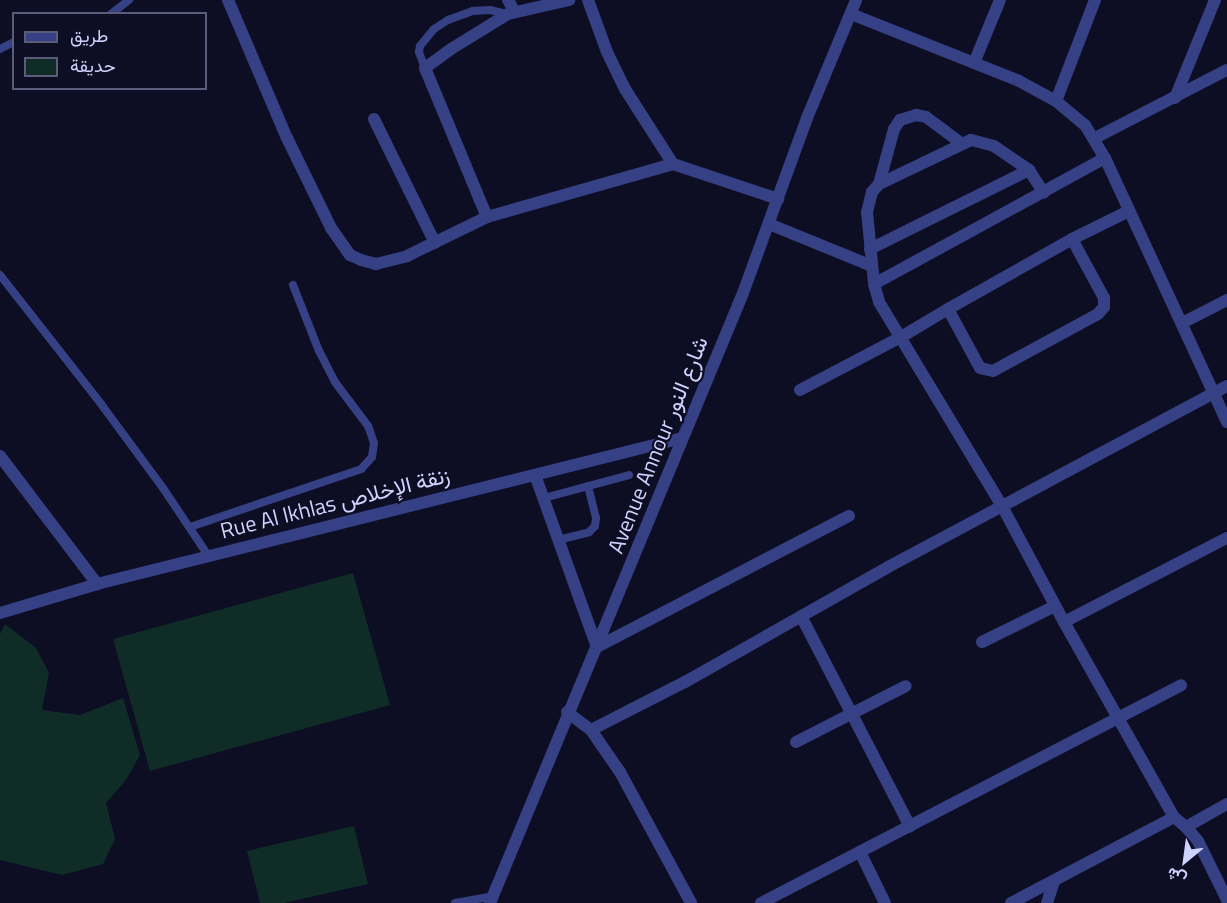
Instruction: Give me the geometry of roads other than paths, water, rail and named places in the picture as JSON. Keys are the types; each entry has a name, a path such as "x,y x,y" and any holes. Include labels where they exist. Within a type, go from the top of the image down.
{"street":[{"path":"228,0 287,138 331,228 350,255 376,264 407,255 487,217 673,164 778,199"},
{"path":"508,0 511,13"},
{"path":"487,217 425,68 451,49 511,13 569,0"},
{"path":"588,0 607,52 625,89 673,164"},
{"name":"Avenue Annour شارع النور","path":"492,899 567,712 597,647 743,293 807,118 856,0"},
{"path":"974,63 999,0"},
{"path":"1056,101 1095,0"},
{"path":"1175,98 1215,0"},
{"path":"851,14 1019,81 1056,101 1080,120 1095,138 1105,158 1227,423"},
{"path":"1095,138 1227,70"},
{"path":"961,143 926,117 916,115 900,120 894,129 879,184 868,202 870,249 874,284 879,302 1002,506 1055,606 1174,817 1186,826 1198,841 1227,900"},
{"path":"374,119 435,243"},
{"path":"879,184 971,140 984,142 1013,157 1029,170 1044,193"},
{"path":"874,284 1105,158"},
{"path":"870,249 1029,170"},
{"path":"800,390 901,337 1072,239 1129,211"},
{"path":"769,224 872,266"},
{"path":"948,309 977,363 982,370 989,371 1098,314 1106,303 1072,239"},
{"path":"1182,323 1227,300"},
{"path":"591,730 685,682 1002,506 1226,387"},
{"name":"Rue Al Ikhlas زنقة الإخلاص","path":"0,613 97,584 682,438"},
{"path":"0,456 97,584"},
{"path":"536,475 597,647 849,516"},
{"path":"1064,622 1227,537"},
{"path":"982,642 1055,606"},
{"path":"801,616 854,714 910,826"},
{"path":"761,903 1181,685"},
{"path":"796,742 906,686"},
{"path":"567,712 591,730 620,772 686,902"},
{"path":"1186,826 1227,804"},
{"path":"1011,903 1174,817"},
{"path":"860,852 885,903"},
{"path":"1047,903 1054,881"}],"lane":[{"path":"114,12 129,0"},
{"path":"425,68 419,52 420,46 434,29 448,20 473,11 490,10 511,13"},
{"path":"0,275 101,404 209,557"},
{"path":"190,527 361,469 372,457 374,443 368,426 336,382 325,362 293,285"},
{"path":"544,498 629,475"},
{"path":"558,540 589,532 595,526 596,518 588,486"},
{"path":"455,903 492,899"}]}
